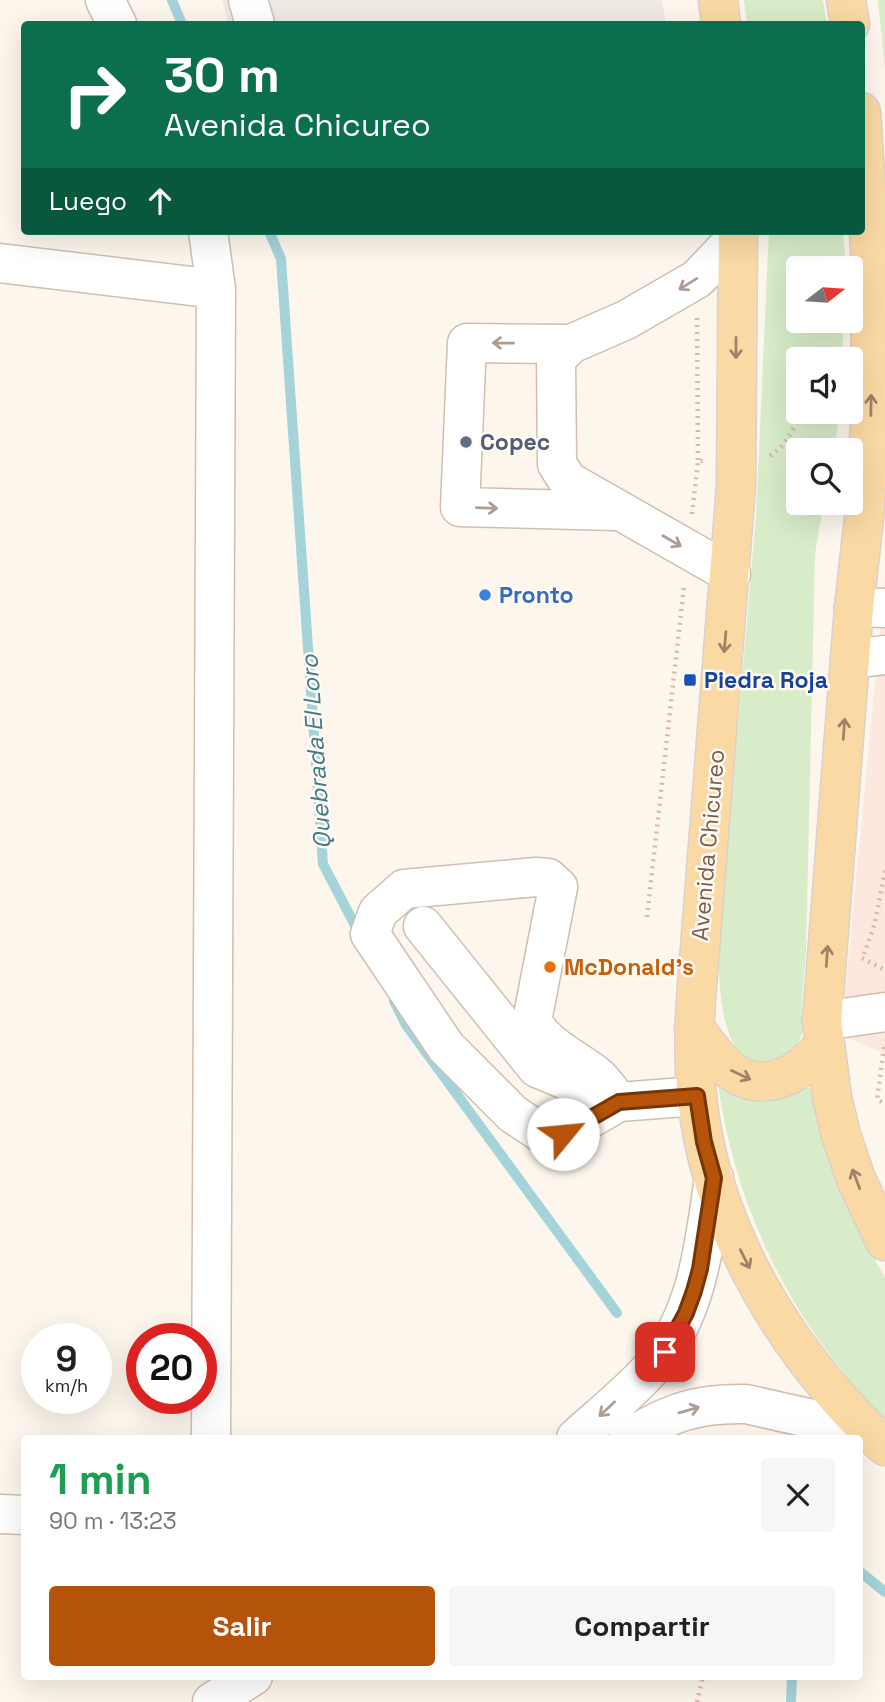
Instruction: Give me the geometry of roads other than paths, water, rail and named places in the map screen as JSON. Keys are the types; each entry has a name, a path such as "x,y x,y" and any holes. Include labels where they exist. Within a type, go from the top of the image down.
{"main road":[{"path":"718,0 721,21"},
{"path":"846,0 850,21"},
{"path":"694,1027 729,1069 759,1082 779,1080 797,1073 814,1059 823,1033 867,657 869,608 864,517 871,408 870,249 865,173"},
{"name":"Avenida Chicureo","path":"737,235 736,461 731,574 703,890 694,1027 697,1096 704,1142 726,1216 760,1288 804,1355 877,1439"},
{"path":"823,1033 832,1097 841,1135 856,1179 885,1241"}],"street":[{"path":"105,0 116,21"},
{"path":"248,0 254,21"},
{"path":"209,235 216,289 211,1435"},
{"path":"731,574 568,481 557,464 556,359 571,344 626,320 697,279 736,235"},
{"path":"0,263 216,289"},
{"path":"571,344 467,343 460,507 621,511"},
{"path":"619,1102 599,1077 562,1052 532,1021 558,887 548,878 404,889 378,912 370,934 446,1047 513,1114 543,1134 563,1134 619,1102 697,1096"},
{"path":"423,926 537,1068 619,1102"},
{"path":"823,1033 885,1012"},
{"path":"579,1435 644,1376 674,1337 686,1313 700,1269 714,1178"},
{"path":"633,1435 687,1410 709,1404 746,1404 862,1435"},
{"path":"0,1514 21,1515"},
{"path":"216,1692 244,1680"}],"waterway":[{"name":"Quebrada El Loro","path":"172,0 181,21"},
{"name":"Quebrada El Loro","path":"271,235 281,259 323,864 360,935"},
{"name":"Quebrada El Loro","path":"394,1001 406,1025 617,1313"},
{"path":"863,1574 885,1592"},
{"name":"Quebrada El Loro","path":"791,1702 792,1680"}],"place":[{"name":"Copec","path":"466,442"},
{"name":"Pronto","path":"485,595"},
{"name":"Piedra Roja","path":"690,680"},
{"name":"McDonald's","path":"550,967"}]}
